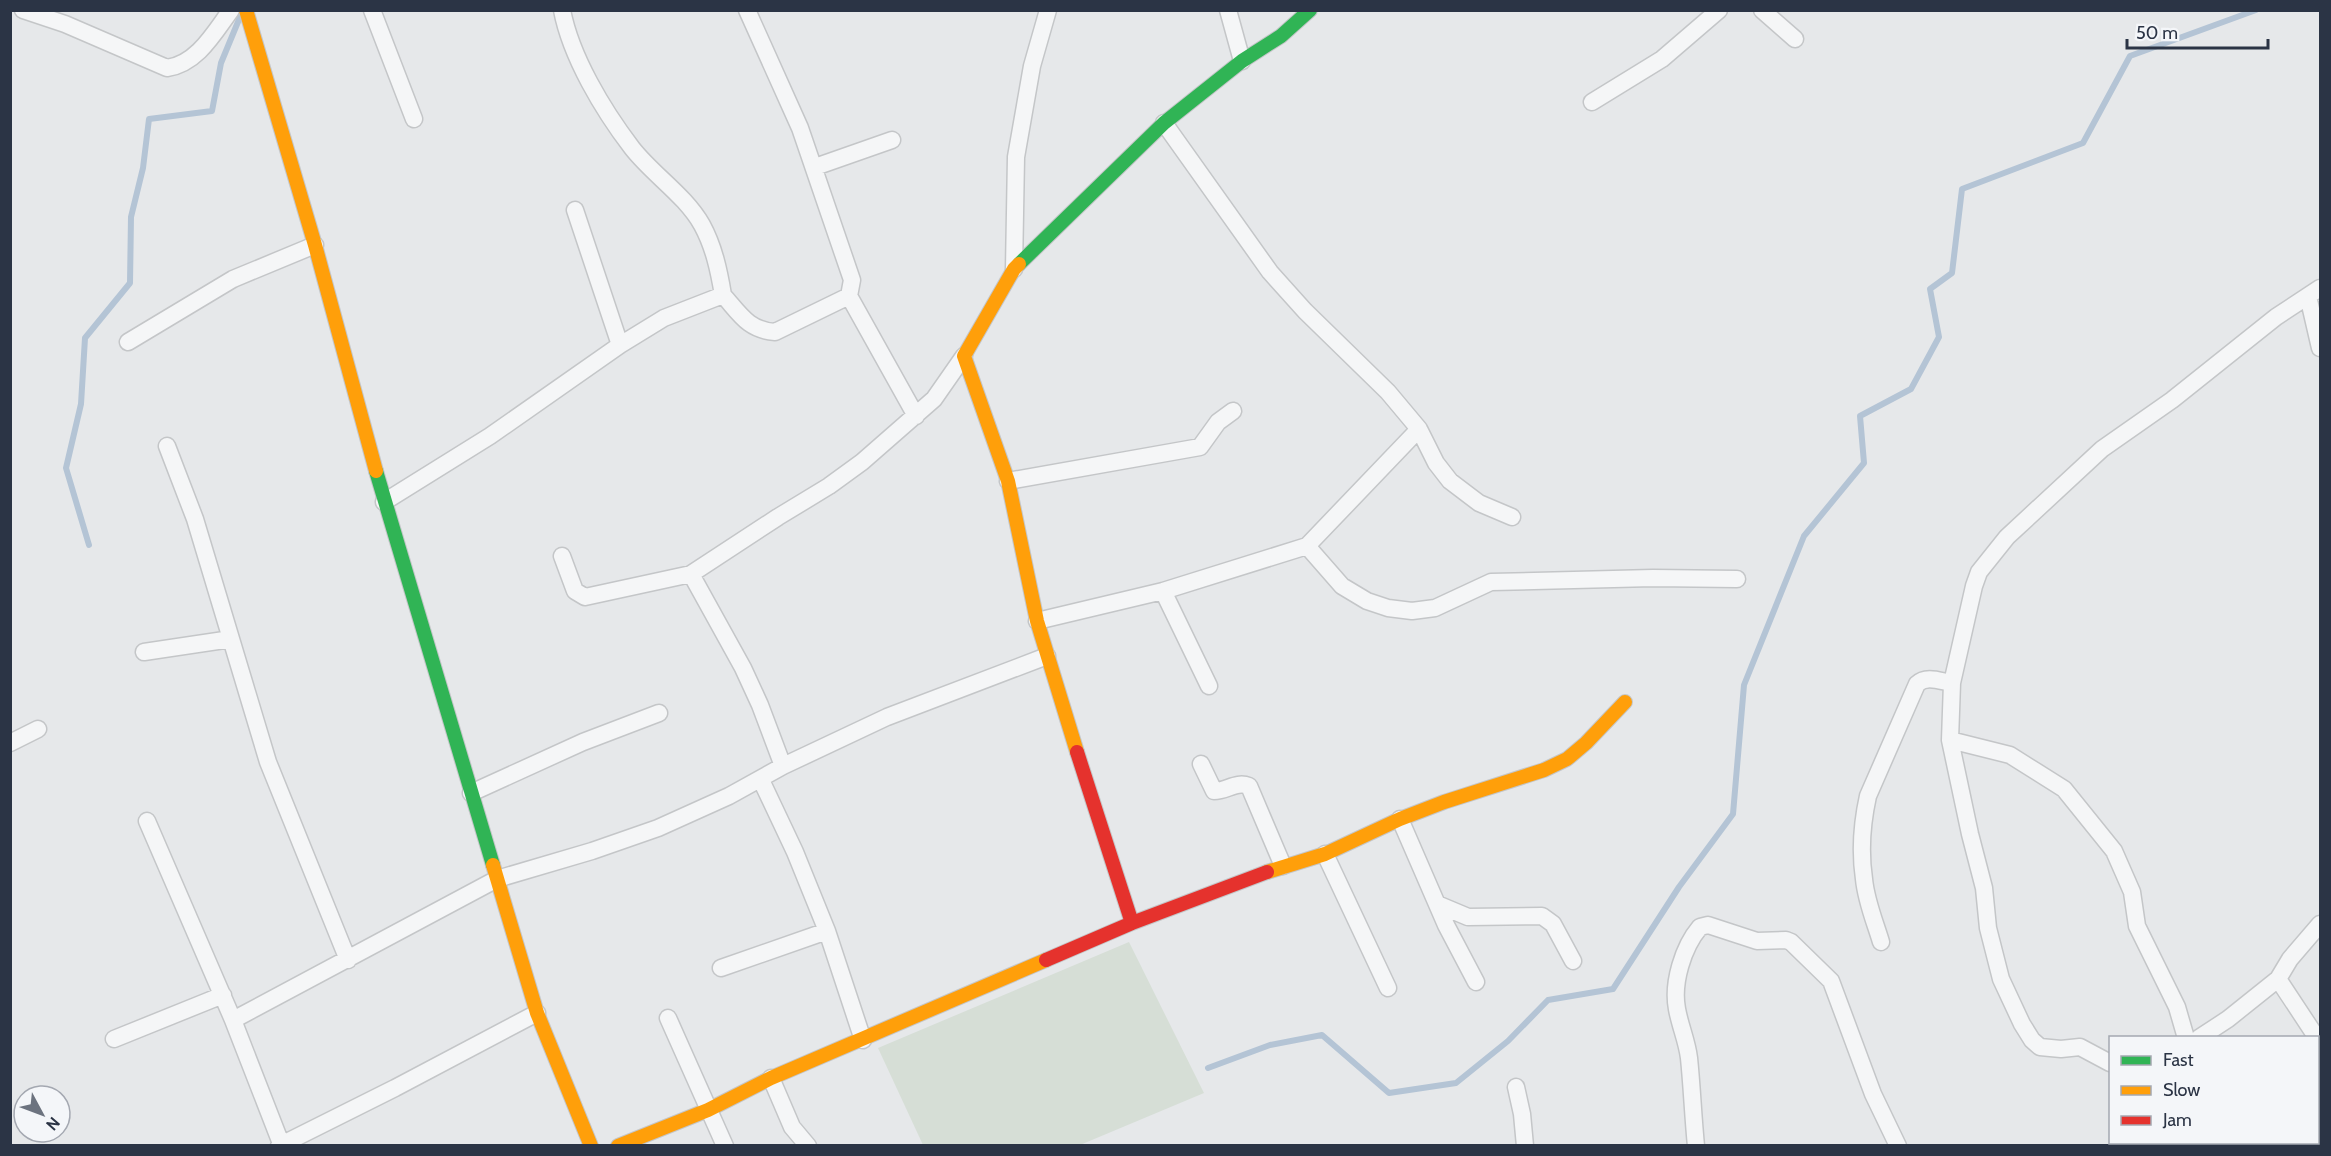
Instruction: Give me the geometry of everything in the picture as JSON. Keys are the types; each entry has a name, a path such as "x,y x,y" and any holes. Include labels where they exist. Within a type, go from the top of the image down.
{"street":[{"path":"23,10 65,24 167,69 176,67 194,56 231,10"},
{"path":"246,10 315,244 384,501 537,1013 591,1146"},
{"path":"372,10 414,118"},
{"path":"562,10 566,35 589,80 632,149 689,207 702,225 713,249 723,295 751,326 762,331 775,332 849,296"},
{"path":"747,10 815,167 852,280 849,296 916,416"},
{"path":"1014,269 1016,157 1032,66 1048,10"},
{"path":"1228,10 1242,61"},
{"path":"562,556 575,591 585,597 691,574 830,486 862,462 934,399 964,356 1014,269 1164,123 1242,61 1281,36 1310,10"},
{"path":"1592,102 1662,59 1719,10"},
{"path":"1762,10 1795,39"},
{"path":"1164,123 1270,272 1305,311 1388,392 1419,429 1436,463 1450,481 1479,503 1512,517"},
{"path":"815,167 892,140"},
{"path":"575,210 620,345"},
{"path":"128,342 233,279 315,244"},
{"path":"2109,1062 2079,1047 2061,1049 2040,1047 2032,1040 2022,1024 2001,978 1988,928 1984,888 1950,740 1952,683 1976,579 1987,561 2007,537 2102,449 2172,400 2276,317 2314,292 2320,348"},
{"path":"384,501 490,436 620,345 664,318 723,295"},
{"path":"964,356 1008,481 1037,621 1096,819 1132,923"},
{"path":"1008,481 1200,447 1218,422 1233,411"},
{"path":"1037,621 1163,591 1306,546 1419,429"},
{"path":"167,446 195,519 268,762 348,960"},
{"path":"1306,546 1342,586 1350,591 1367,601 1388,608 1412,611 1435,609 1491,582 1653,578 1737,579"},
{"path":"691,574 743,668 783,766"},
{"path":"1163,591 1209,686"},
{"path":"144,652 231,639"},
{"path":"233,1020 497,879 592,851 658,828 887,717 1047,656"},
{"path":"1881,942 1864,880 1864,813 1868,796 1919,680 1928,678 1952,683"},
{"path":"618,1146 708,1110 771,1078 1132,923 1283,866 1325,854 1400,819 1544,770 1567,759 1586,743 1625,702"},
{"path":"471,793 583,742 659,712"},
{"path":"10,742 38,729"},
{"path":"1950,740 2010,755 2064,789 2114,851 2132,892 2137,926 2177,1007 2185,1036"},
{"path":"1201,764 1214,791 1240,783 1249,786 1283,866"},
{"path":"761,780 795,852 827,932 863,1040"},
{"path":"1400,819 1437,904 1476,982"},
{"path":"147,821 223,995 281,1145 537,1013"},
{"path":"1325,854 1388,988"},
{"path":"1437,904 1468,917 1542,916 1553,924 1573,961"},
{"path":"2202,1036 2228,1019 2278,979 2290,959 2320,924"},
{"path":"1696,1146 1688,1050 1677,1008 1677,990 1678,974 1694,933 1700,927 1708,925 1757,941 1791,942 1831,981 1873,1094 1898,1146"},
{"path":"721,968 827,932"},
{"path":"2278,979 2316,1036"},
{"path":"114,1039 223,995"},
{"path":"668,1018 725,1146"},
{"path":"771,1078 792,1127 808,1146"},
{"path":"1516,1087 1522,1114 1525,1146"}],"shaded area":[{"path":"1129,942 1204,1093 1080,1145 923,1145 878,1048"}],"waterway":[{"path":"1208,1068 1270,1045 1322,1035 1389,1093 1456,1083 1508,1041 1548,1000 1613,989 1679,887 1733,814 1744,685 1804,536 1864,463 1860,416 1911,389 1939,337 1930,289 1952,273 1962,189 2083,143 2130,56 2256,10"},
{"path":"89,545 66,468 81,404 85,338 130,283 131,217 143,168 149,119 212,111 221,63 240,17"}],"traffic: fast":[{"path":"1019,264 1164,123 1242,61 1281,36 1310,10"},
{"path":"376,471 493,865"}],"traffic: slow":[{"path":"246,10 315,245 376,471"},
{"path":"1019,264 964,356 1008,481 1037,621 1077,752"},
{"path":"1267,872 1325,854 1400,819 1444,802 1544,770 1567,759 1586,743 1625,702"},
{"path":"493,865 537,1013 591,1146"},
{"path":"618,1146 708,1110 771,1078 1046,960"}],"traffic: jam":[{"path":"1077,752 1132,923"},
{"path":"1046,960 1132,923 1267,872"}]}
